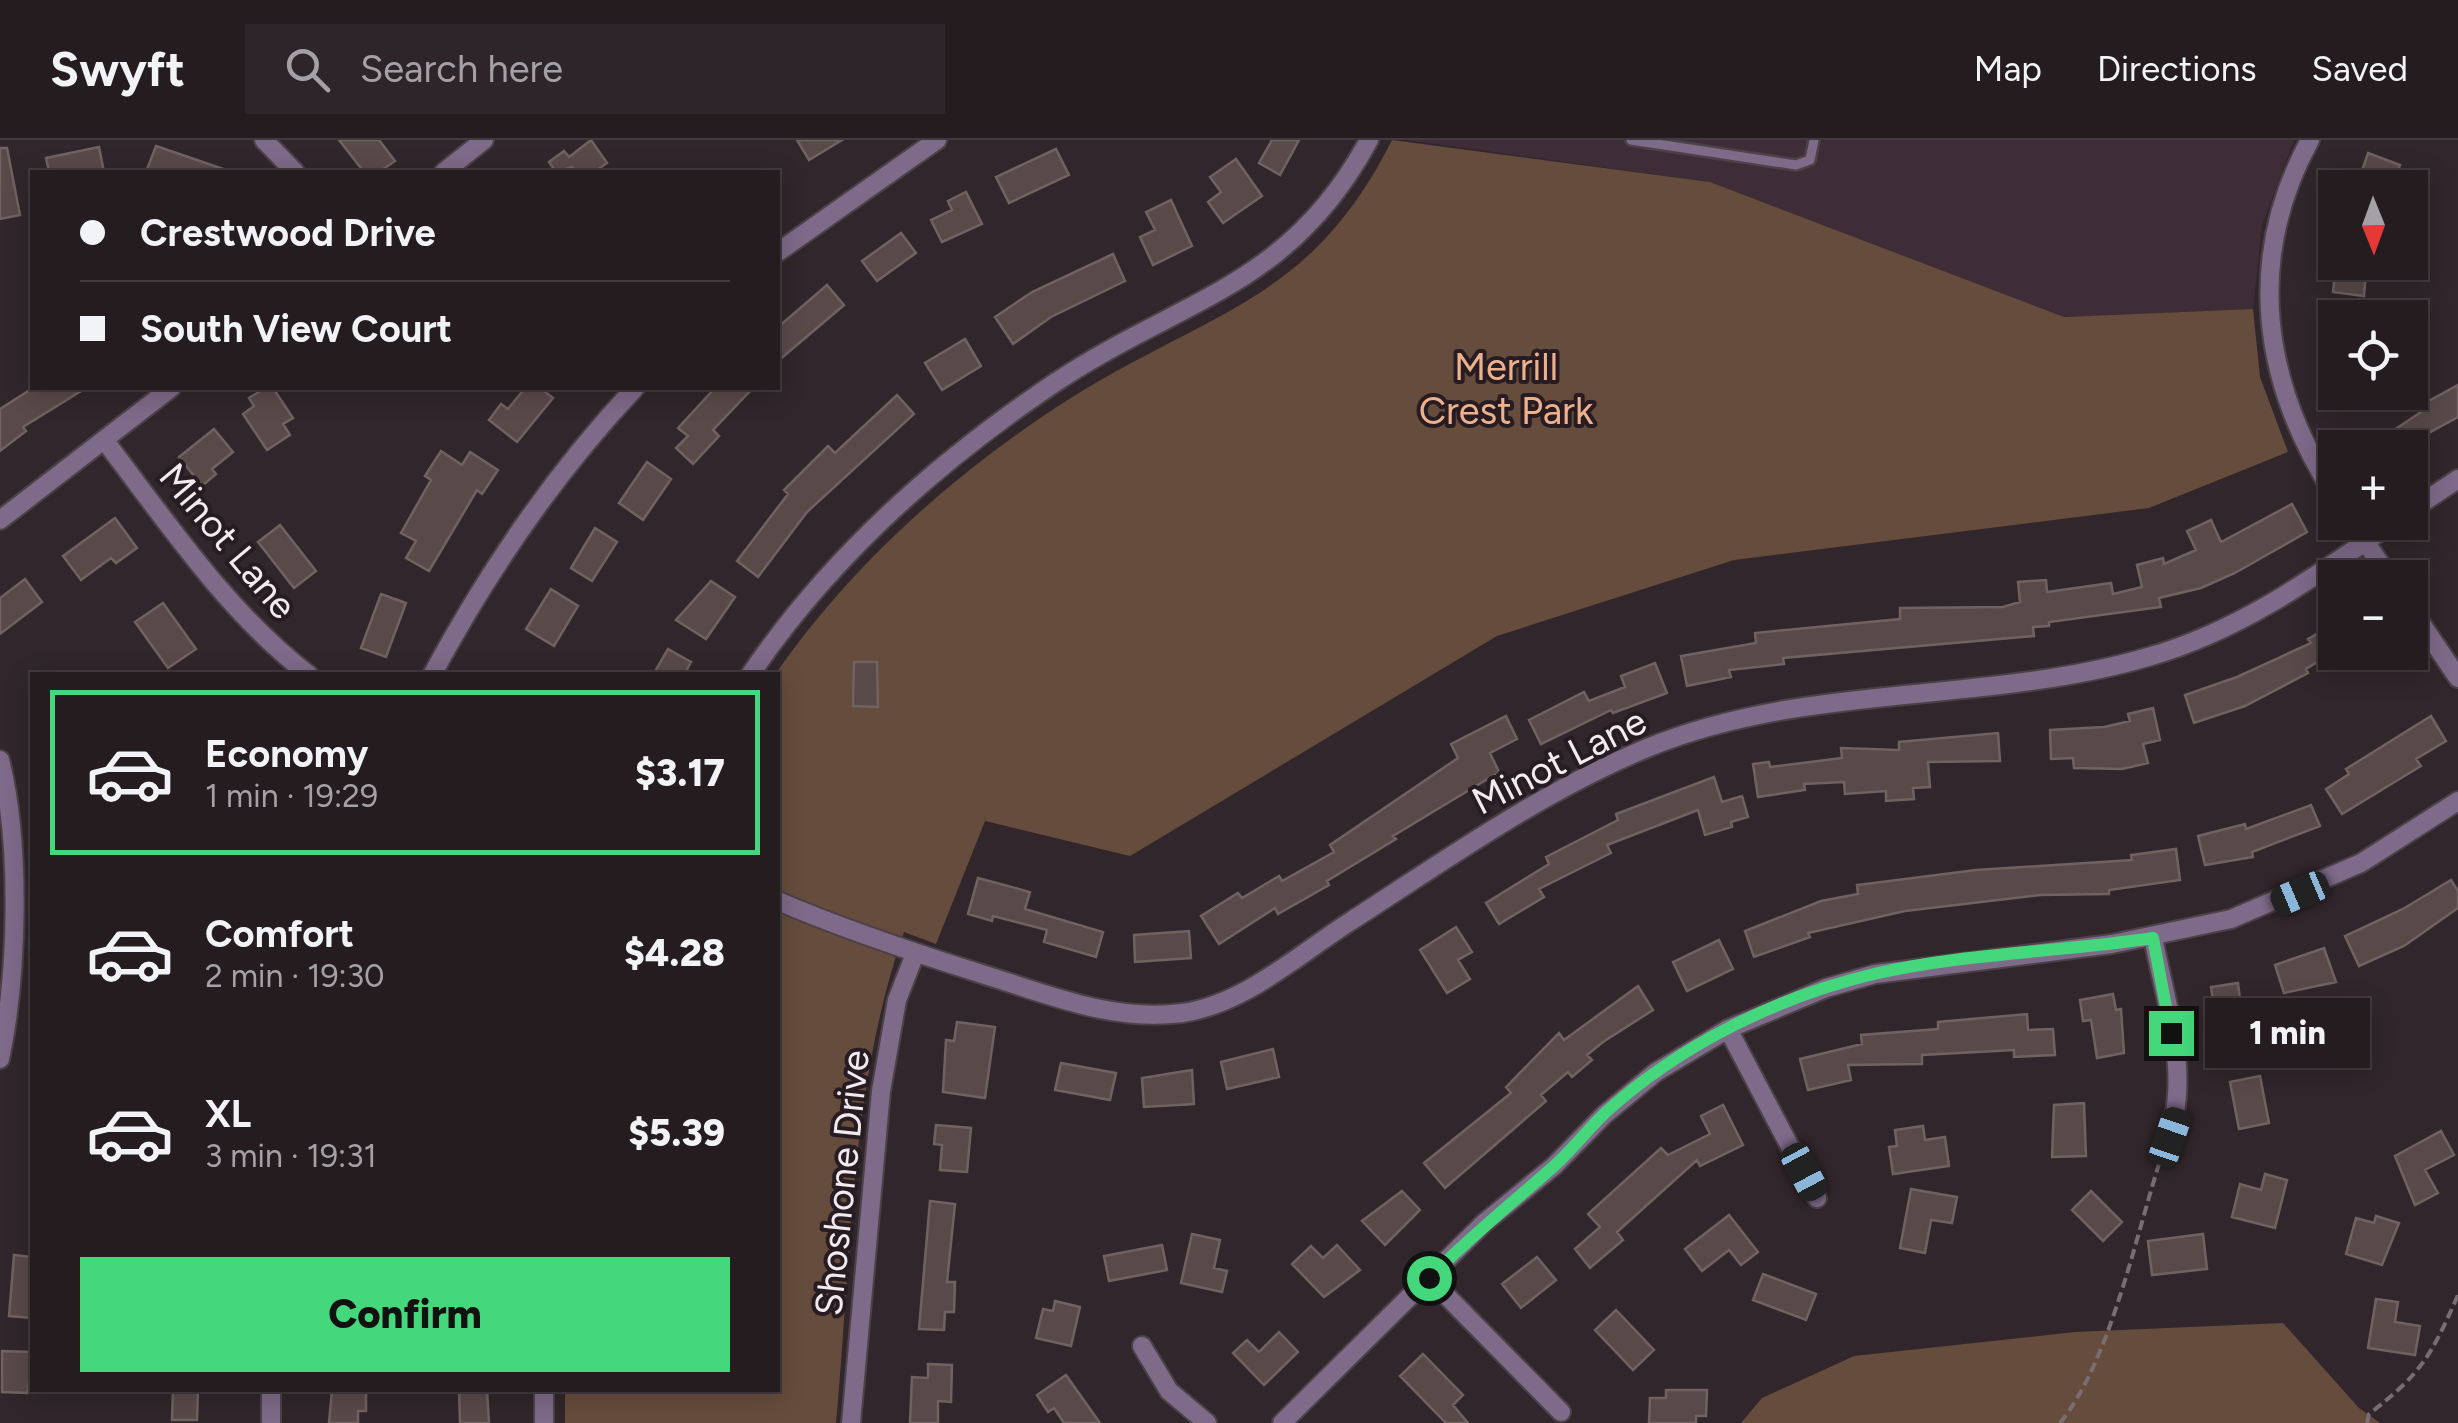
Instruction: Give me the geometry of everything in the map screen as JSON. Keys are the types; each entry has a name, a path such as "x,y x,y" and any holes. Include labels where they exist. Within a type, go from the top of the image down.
{"street":[{"path":"264,140 293,170"},
{"path":"446,170 484,140"},
{"path":"780,251 936,140"},
{"path":"752,672 845,558 940,468 1085,364 1249,277 1297,238 1327,205 1369,140"},
{"path":"2310,140 2289,185 2273,241 2270,320 2277,371 2292,419 2318,466"},
{"path":"0,520 169,390"},
{"path":"434,672 494,568 545,494 633,390"},
{"name":"Minot Lane","path":"105,441 235,606 306,672"},
{"path":"2428,500 2458,479"},
{"name":"Minot Lane","path":"780,902 915,954 1092,1009 1148,1015 1195,1010 1279,970 1536,802 1650,747 1810,703 2048,677 2146,658 2241,621 2369,540"},
{"path":"2366,542 2378,560"},
{"path":"2428,634 2458,678"},
{"path":"0,760 13,851 10,991 0,1059"},
{"path":"1282,1423 1484,1223 1554,1166 1604,1114 1656,1072 1728,1030 1826,988 1876,974 2153,938 2231,919 2361,864 2458,802"},
{"path":"2153,938 2179,1090 2177,1117 2164,1150"},
{"name":"Shoshone Drive","path":"852,1423 881,1091 897,1000 915,954"},
{"path":"1728,1030 1817,1198"},
{"path":"1429,1278 1561,1412"},
{"path":"1142,1346 1169,1391 1207,1423"},
{"path":"270,1423 271,1392"},
{"path":"544,1392 544,1423"}],"lane":[{"path":"1630,140 1796,165 1810,160 1814,140"}],"path":[{"path":"2060,1423 2074,1406 2106,1330 2164,1150"},
{"path":"2367,1423 2368,1414 2409,1383 2430,1358 2458,1295"}],"shaded area":[{"path":"1407,140 2294,140 2262,225 2253,309 2064,317 1710,182"}],"green space":[{"name":"Merrill Crest Park","path":"1392,140 1710,182 2064,317 2253,309 2260,377 2288,452 2149,508 1734,560 1497,636 1130,856 985,821 936,944 904,932 886,990 855,1174 836,1423 565,1423 565,1392 780,1392 777,672 873,557 950,486 1074,396 1255,296 1293,269 1328,236 1361,194"},
{"path":"2283,1323 2359,1408 2380,1423 1741,1423 1762,1398 1854,1356 2075,1332"}],"building":[{"path":"339,140 379,140 395,161 382,170 362,170"},
{"path":"591,140 607,163 597,170 555,170 549,162 564,151 569,157"},
{"path":"797,140 842,140 809,160"},
{"path":"1272,140 1299,140 1280,175 1259,163"},
{"path":"156,146 226,170 147,170"},
{"path":"99,147 104,170 49,170 46,158"},
{"path":"0,148 7,148 20,215 0,219"},
{"path":"1056,149 1069,175 1009,203 996,177"},
{"path":"2368,153 2400,165 2398,170 2362,170"},
{"path":"1236,159 1262,196 1223,223 1208,202 1221,192 1210,177"},
{"path":"966,192 982,224 942,242 931,220 952,210 948,201"},
{"path":"1171,200 1192,246 1153,265 1140,237 1155,230 1146,212"},
{"path":"901,233 916,253 877,281 862,261"},
{"path":"1113,254 1125,281 1051,317 1013,344 995,317 1032,292"},
{"path":"2334,280 2365,280 2364,296 2333,292"},
{"path":"827,285 844,305 780,359 780,325"},
{"path":"965,339 981,366 942,390 925,363"},
{"path":"2458,385 2458,417 2428,433 2428,430 2394,430 2428,410 2428,401"},
{"path":"30,390 83,390 23,427 26,431 0,451 0,409"},
{"path":"262,390 274,390 293,418 283,424 290,435 267,450 243,414 254,406 249,398"},
{"path":"523,390 543,390 553,398 517,442 489,420 501,404 508,409"},
{"path":"713,390 751,390 713,430 719,436 693,464 676,448 688,436 678,428"},
{"path":"897,395 914,414 807,512 758,577 737,561 788,494 784,490 828,446 835,453"},
{"path":"214,429 233,452 212,469 216,474 202,486 179,457"},
{"path":"441,451 462,465 470,452 498,470 482,494 477,490 429,571 406,558 416,541 401,533 431,480 425,476"},
{"path":"647,462 671,479 643,520 619,503"},
{"path":"2292,504 2307,532 2235,573 2201,588 2159,598 2161,607 2049,622 2049,626 2033,627 2034,636 1783,658 1784,664 1729,670 1731,677 1687,686 1681,656 1756,643 1755,633 1900,619 1900,608 2003,607 2020,602 2018,582 2046,580 2047,592 2111,583 2113,594 2142,587 2137,565 2163,558 2164,564 2196,550 2187,531 2211,520 2221,542"},
{"path":"115,518 137,548 116,563 111,558 81,580 63,556"},
{"path":"280,525 316,571 294,588 258,542"},
{"path":"595,528 617,542 592,581 571,568"},
{"path":"25,579 42,602 0,634 0,598"},
{"path":"711,581 735,597 706,639 676,620"},
{"path":"551,589 578,606 554,646 526,629"},
{"path":"381,594 406,603 386,657 361,648"},
{"path":"163,603 196,649 168,668 135,622"},
{"path":"2318,633 2318,662 2306,669 2308,673 2245,706 2194,723 2185,695 2237,677 2311,643 2308,639"},
{"path":"668,649 691,662 686,672 655,672"},
{"path":"854,662 877,662 878,707 853,706"},
{"path":"1655,663 1667,693 1613,713 1611,710 1541,744 1529,720 1584,692 1589,701 1625,687 1621,676"},
{"path":"2153,708 2160,740 2143,744 2148,763 2122,769 2074,768 2073,758 2051,759 2050,730 2104,727 2130,721 2128,714"},
{"path":"1506,716 1517,739 1490,753 1499,772 1393,836 1396,839 1327,881 1329,885 1278,914 1275,908 1219,944 1201,916 1238,893 1242,898 1279,876 1282,881 1334,852 1330,845 1458,758 1451,744"},
{"path":"2431,716 2446,741 2416,759 2421,766 2342,814 2326,789 2349,774 2346,769"},
{"path":"1998,733 2000,761 1928,762 1930,787 1913,788 1914,799 1886,801 1886,791 1845,794 1844,782 1804,784 1805,790 1758,797 1753,764 1769,762 1770,767 1842,758 1841,748 1899,750 1899,742"},
{"path":"1714,777 1722,802 1742,796 1748,817 1731,822 1732,827 1705,835 1698,810 1607,845 1611,853 1539,889 1544,897 1499,924 1486,903 1549,864 1546,857 1618,820 1616,814"},
{"path":"2311,805 2320,826 2252,852 2253,857 2205,865 2198,836 2245,824 2246,829"},
{"path":"2176,849 2180,880 2109,890 2109,894 2040,895 1905,911 1808,933 1810,937 1754,957 1745,931 1821,901 1858,894 1857,885 1976,870 2132,860 2131,855"},
{"path":"978,878 1030,892 1025,909 1103,932 1096,957 1044,942 1047,930 993,916 992,921 968,914"},
{"path":"2451,880 2458,891 2458,908 2404,946 2359,966 2345,936 2403,909"},
{"path":"1456,927 1472,952 1458,960 1470,979 1447,993 1420,950"},
{"path":"1189,931 1191,958 1135,962 1134,935"},
{"path":"1719,940 1733,969 1687,991 1673,962"},
{"path":"2324,948 2336,982 2284,993 2275,965"},
{"path":"2238,983 2245,1039 2219,1042 2211,987"},
{"path":"1638,986 1653,1010 1587,1055 1592,1060 1572,1077 1568,1072 1541,1095 1546,1101 1445,1188 1424,1163 1511,1093 1506,1087 1559,1033 1564,1040"},
{"path":"2113,994 2116,1010 2121,1009 2124,1053 2097,1058 2091,1020 2083,1021 2080,1000"},
{"path":"2027,1014 2028,1030 2053,1029 2055,1055 2014,1057 2014,1050 1922,1055 1922,1064 1848,1065 1851,1080 1808,1090 1800,1059 1862,1044 1861,1035 1938,1029 1938,1022"},
{"path":"957,1022 995,1027 985,1098 943,1092 946,1040 954,1041"},
{"path":"1273,1049 1279,1077 1227,1089 1221,1062"},
{"path":"1061,1063 1116,1073 1110,1100 1055,1090"},
{"path":"1192,1070 1194,1104 1144,1107 1142,1078"},
{"path":"2260,1076 2269,1123 2239,1129 2230,1082"},
{"path":"2084,1103 2086,1156 2052,1157 2054,1105"},
{"path":"1723,1105 1743,1145 1700,1166 1697,1160 1617,1232 1623,1240 1590,1268 1575,1249 1600,1227 1588,1214 1661,1148 1668,1155 1710,1134 1701,1116"},
{"path":"936,1125 971,1128 967,1172 940,1170 942,1145 934,1144"},
{"path":"1923,1126 1925,1140 1945,1137 1949,1166 1893,1174 1889,1147 1897,1146 1895,1130"},
{"path":"2441,1131 2454,1155 2425,1170 2438,1193 2415,1205 2395,1156"},
{"path":"2265,1174 2287,1180 2275,1228 2232,1217 2240,1184 2261,1190"},
{"path":"1911,1189 1957,1197 1952,1223 1931,1220 1925,1253 1900,1248"},
{"path":"1402,1191 1420,1210 1385,1245 1362,1221"},
{"path":"2091,1191 2122,1222 2103,1241 2072,1210"},
{"path":"930,1201 955,1204 947,1282 955,1282 954,1312 945,1312 944,1330 919,1329"},
{"path":"1729,1215 1758,1252 1741,1265 1729,1250 1702,1271 1685,1249"},
{"path":"2376,1216 2399,1223 2382,1265 2346,1254 2356,1218 2374,1223"},
{"path":"1192,1234 1220,1240 1214,1268 1227,1271 1222,1292 1181,1283"},
{"path":"2203,1234 2207,1269 2152,1275 2148,1241"},
{"path":"1162,1245 1167,1270 1109,1281 1104,1256"},
{"path":"1337,1245 1360,1270 1324,1297 1292,1264 1311,1246 1323,1258"},
{"path":"14,1255 30,1257 30,1318 9,1316"},
{"path":"1537,1257 1556,1280 1521,1308 1502,1284"},
{"path":"1763,1274 1816,1294 1806,1320 1753,1300"},
{"path":"2376,1299 2398,1302 2395,1322 2420,1326 2415,1355 2368,1348"},
{"path":"1055,1301 1080,1307 1071,1346 1036,1338 1043,1309 1053,1311"},
{"path":"1616,1310 1654,1350 1633,1370 1595,1330"},
{"path":"1279,1332 1298,1352 1264,1385 1233,1353 1247,1340 1259,1352"},
{"path":"2,1351 30,1352 28,1393 2,1392"},
{"path":"1423,1354 1463,1395 1453,1405 1468,1423 1446,1423 1400,1376"},
{"path":"928,1364 952,1365 951,1402 938,1401 938,1423 910,1423 912,1377 928,1378"},
{"path":"1066,1375 1100,1423 1064,1423 1054,1408 1048,1412 1037,1395"},
{"path":"1666,1390 1707,1390 1706,1416 1696,1416 1696,1423 1649,1423 1650,1398 1666,1398"},
{"path":"173,1392 198,1392 197,1420 172,1420"},
{"path":"332,1392 366,1392 366,1411 358,1411 358,1423 329,1423"},
{"path":"459,1392 487,1392 489,1423 460,1423"}],"route":[{"path":"1429,1278 1484,1223 1554,1166 1604,1114 1656,1072 1728,1030 1826,988 1931,964 2153,938 2171,1033"}]}
